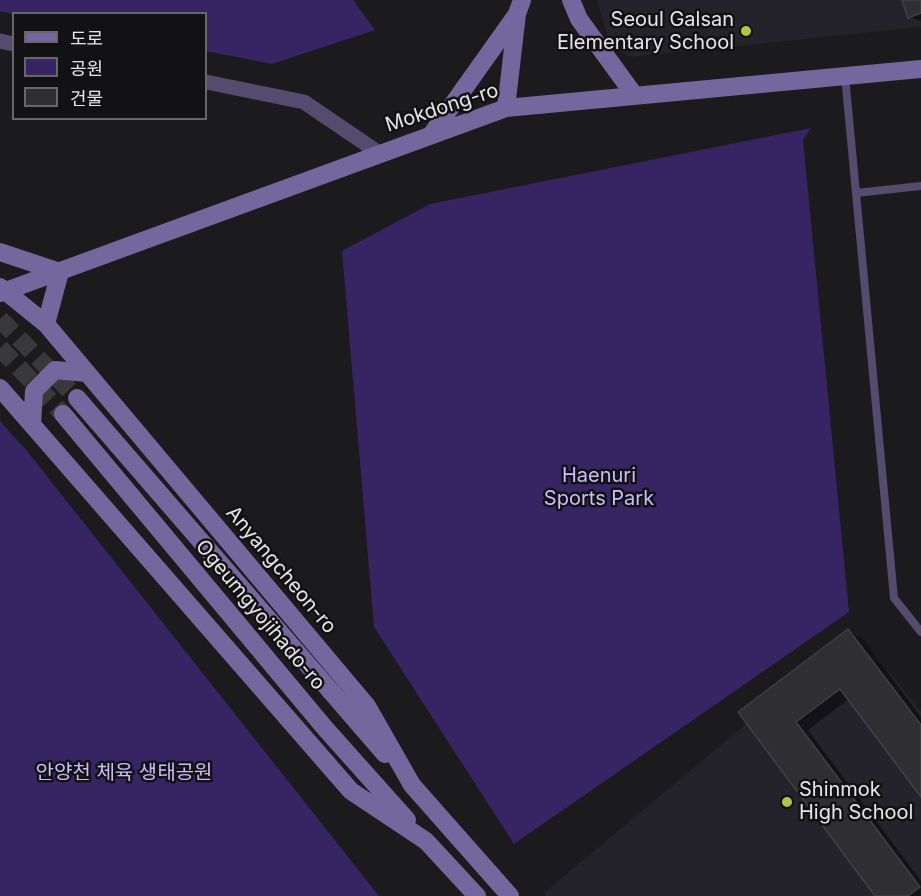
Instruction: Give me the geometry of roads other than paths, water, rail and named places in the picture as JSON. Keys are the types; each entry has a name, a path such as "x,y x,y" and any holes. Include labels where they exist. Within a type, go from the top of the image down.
{"main road":[{"path":"571,0 579,19 635,96"},
{"path":"506,108 519,7"},
{"path":"431,135 519,7"},
{"name":"Mokdong-ro","path":"2,291 60,272 506,108 921,69"},
{"path":"0,252 60,272 46,324"},
{"name":"Anyangcheon-ro","path":"2,291 46,324 367,706 412,785 510,896"},
{"path":"32,424 34,391 55,370 86,373"},
{"path":"0,388 351,791 426,842 477,896"},
{"name":"Ogeumgyojihado-ro","path":"76,398 412,785"},
{"name":"Ogeumgyojihado-ro","path":"63,414 317,718 426,842"}],"street":[{"path":"207,82 304,102 379,153"}],"lane":[{"path":"845,76 894,598 921,632"},
{"path":"856,193 921,186"}],"tunnel":[{"path":"0,319 77,398"},
{"path":"0,348 63,414"}],"place":[{"name":"Seoul Galsan Elementary School","path":"746,31"},
{"name":"Shinmok High School","path":"787,802"}],"park label":[{"name":"Haenuri Sports Park","path":"599,488"},
{"name":"안양천 체육 생태공원","path":"124,773"}]}
